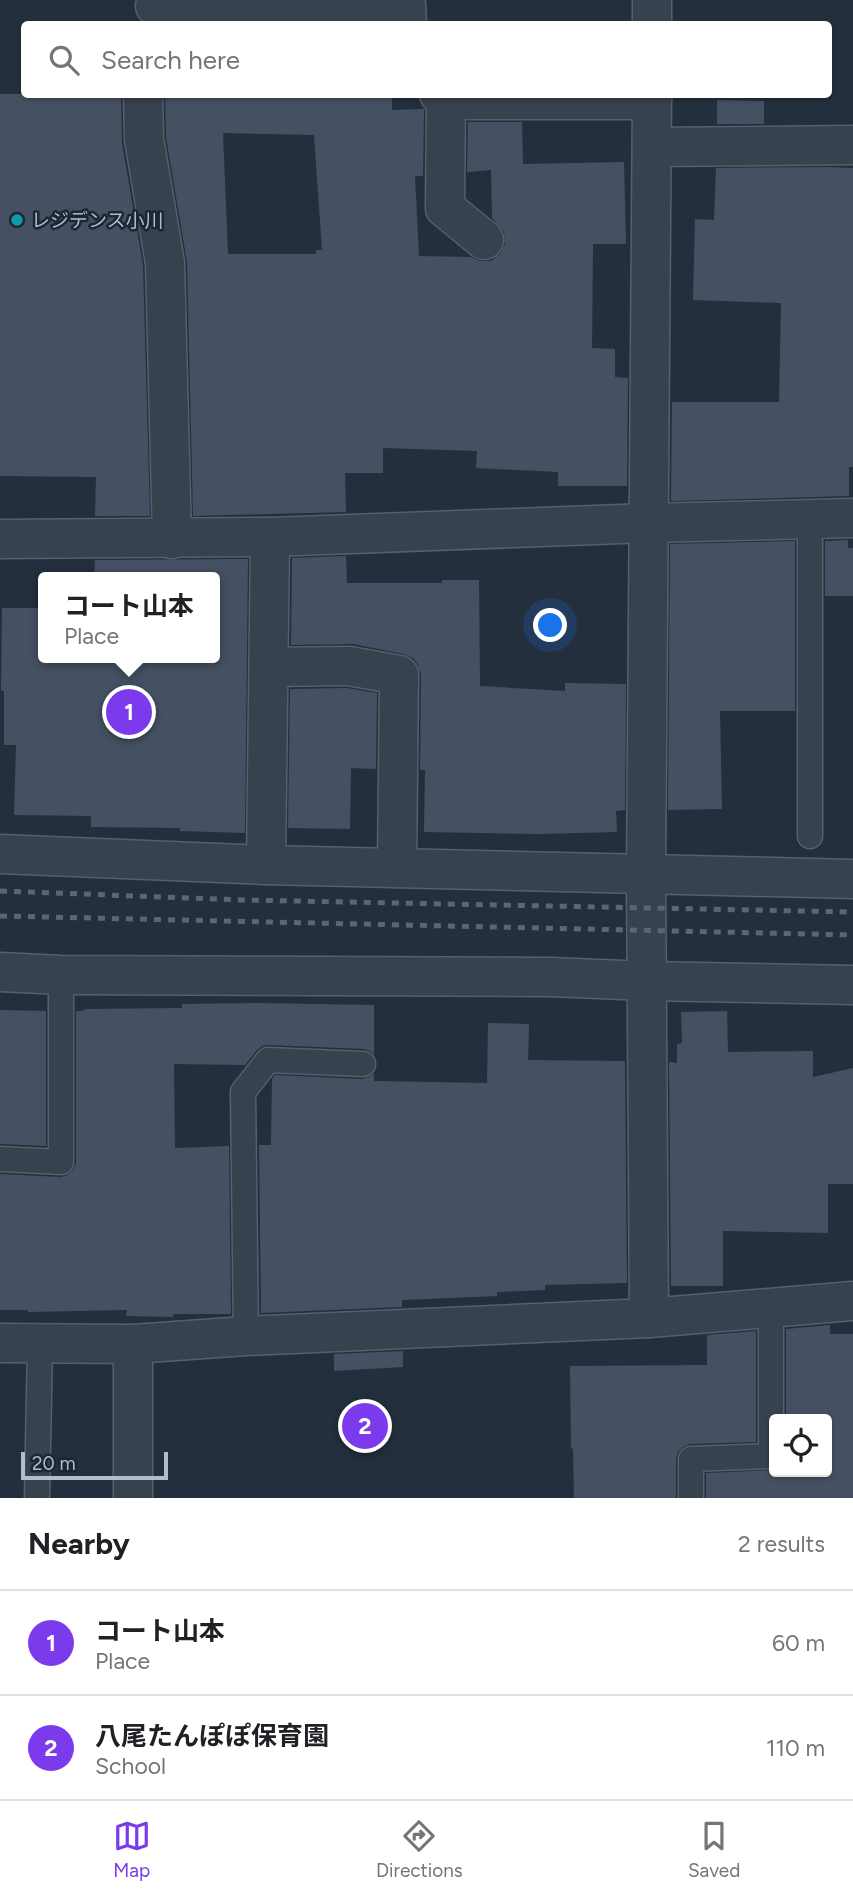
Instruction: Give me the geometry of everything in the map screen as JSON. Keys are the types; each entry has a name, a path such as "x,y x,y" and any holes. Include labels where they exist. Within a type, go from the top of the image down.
{"street":[{"path":"652,0 652,21"},
{"path":"153,10 406,4 407,21"},
{"path":"143,98 144,139 165,263 172,539"},
{"path":"442,98 445,208 484,240"},
{"path":"649,1318 646,874 652,98"},
{"path":"652,147 853,145"},
{"path":"0,539 270,537 853,518"},
{"path":"266,865 270,537"},
{"path":"269,667 349,666 399,674 397,868"},
{"path":"0,854 266,865 853,879"},
{"path":"0,972 61,975 551,977 853,985"},
{"path":"0,1343 133,1344 246,1336 649,1318 853,1301"},
{"path":"133,1344 134,1498"}],"lane":[{"path":"810,519 810,836"},
{"path":"0,1159 61,1162 61,975"},
{"path":"246,1336 243,1092 268,1060 363,1064"},
{"path":"691,1498 691,1459 771,1456 771,1308"},
{"path":"37,1498 40,1343"}],"building":[{"path":"0,94 21,94 21,98 121,98 122,143 143,265 150,516 95,516 96,477 0,476"},
{"path":"165,98 392,98 392,110 424,109 423,176 415,176 419,256 470,257 491,261 500,254 505,244 504,232 492,218 491,170 467,172 468,122 522,122 523,164 624,162 626,244 593,244 592,348 615,349 615,377 628,378 627,486 558,486 558,472 476,468 477,451 383,448 383,473 345,473 346,512 193,516 187,262 166,137","holes":["223,133 314,135 322,250 316,250 316,254 228,254"]},
{"path":"717,100 764,101 764,124 717,124"},
{"path":"716,168 853,168 853,467 849,467 849,496 671,501 672,402 779,402 781,303 693,300 695,219 714,220"},
{"path":"848,540 848,548 853,548 853,596 825,596 825,541"},
{"path":"795,541 795,711 720,711 722,809 668,810 670,544"},
{"path":"346,556 347,583 442,583 442,580 479,580 480,686 565,691 565,683 626,684 625,810 616,811 617,832 424,832 425,770 420,770 421,675 418,665 413,658 403,654 353,644 291,645 292,558"},
{"path":"248,559 245,833 180,831 180,828 91,827 91,816 14,815 16,745 4,745 4,691 1,691 2,608 38,608 38,663 220,663 220,572 94,572 95,560"},
{"path":"347,688 377,693 376,769 351,768 350,829 288,828 290,689"},
{"path":"182,1004 374,1005 374,1055 364,1049 269,1045 257,1050 245,1065 174,1064 175,1148 229,1146 231,1314 173,1314 173,1317 126,1316 127,1310 0,1310 0,1174 61,1177 73,1170 76,1163 76,1011 182,1008"},
{"path":"0,1010 46,1011 46,1146 0,1144"},
{"path":"727,1011 728,1052 813,1051 813,1077 853,1068 853,1184 828,1184 828,1233 723,1231 723,1286 671,1286 669,1062 677,1063 677,1044 682,1043 681,1012"},
{"path":"488,1023 529,1024 528,1060 625,1061 627,1283 545,1285 545,1290 497,1292 497,1296 402,1300 402,1307 261,1313 259,1145 271,1145 272,1079 275,1075 362,1079 374,1073 374,1081 487,1083"},
{"path":"830,1325 830,1334 853,1334 853,1498 706,1498 706,1473 769,1470 769,1477 832,1477 832,1414 786,1414 786,1329"},
{"path":"756,1331 756,1442 690,1444 683,1447 676,1459 676,1498 574,1498 570,1366 707,1365 707,1335"},
{"path":"403,1351 403,1367 334,1371 334,1354"}],"railway":[{"path":"0,891 244,900 853,912"},
{"path":"0,916 853,935"}],"place":[{"name":"レジデンス小川","path":"17,220"},
{"name":"コート山本","path":"129,712"},
{"name":"八尾たんぽぽ保育園","path":"365,1426"}]}
